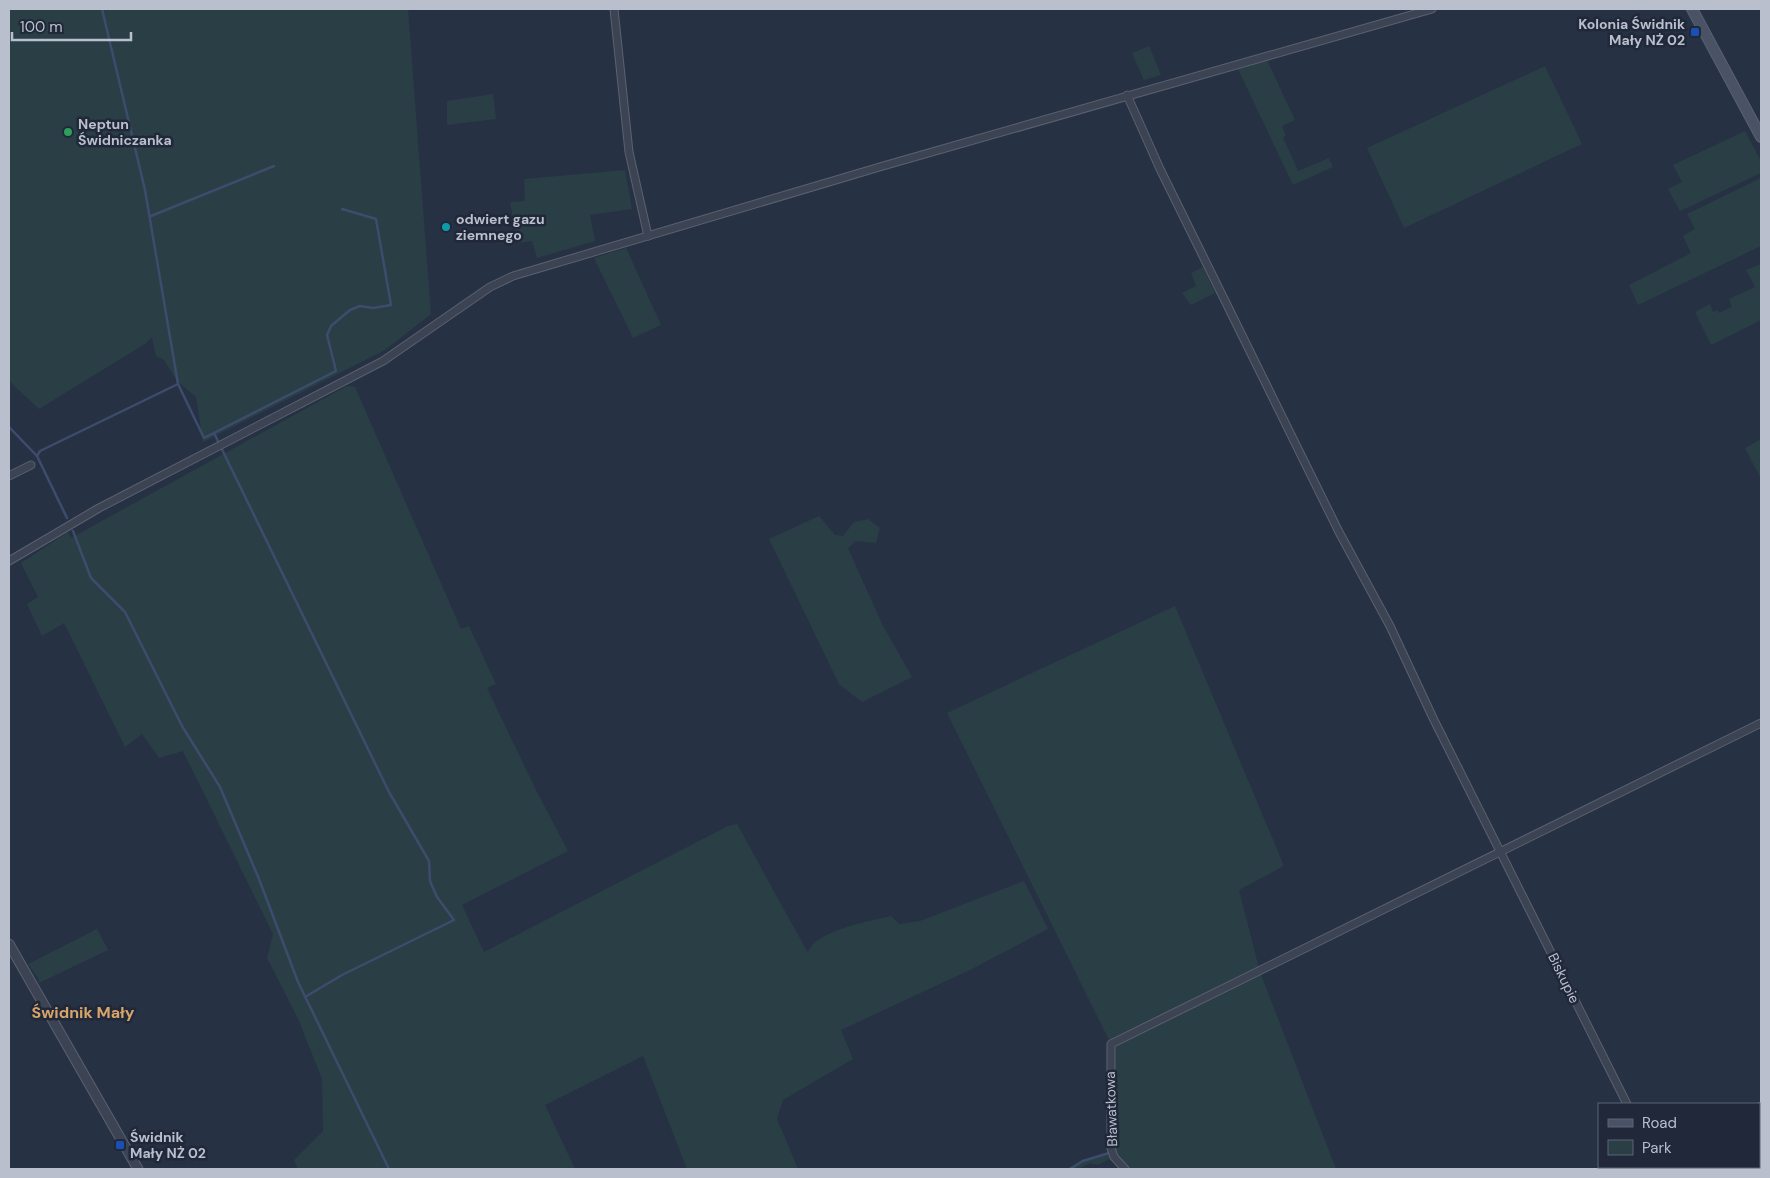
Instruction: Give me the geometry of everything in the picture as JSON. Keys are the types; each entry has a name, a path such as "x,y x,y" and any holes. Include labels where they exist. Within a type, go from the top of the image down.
{"main road":[{"path":"1692,9 1761,137"}],"street":[{"path":"614,9 629,152 648,236"},
{"path":"9,562 67,526 383,361 501,281 528,271 1127,95 1432,9"},
{"name":"Biskupie","path":"1127,95 1160,169 1340,532 1390,626 1433,718 1627,1103"},
{"path":"9,476 31,465"},
{"path":"1501,851 1761,723"},
{"name":"Bławatkowa","path":"1125,1169 1114,1157 1111,1148 1111,1044 1501,851"},
{"path":"9,944 138,1169"}],"green space":[{"path":"9,9 408,9 431,314 385,350 203,442 196,397 177,381 164,360 156,356 152,337 145,344 39,409 9,381"},
{"path":"1149,46 1161,75 1144,80 1132,53"},
{"path":"1267,60 1295,120 1282,126 1286,136 1283,137 1298,171 1329,158 1333,167 1293,185 1238,69"},
{"path":"1545,66 1582,144 1404,228 1367,148"},
{"path":"493,94 496,119 447,125 447,101"},
{"path":"1745,131 1761,161 1761,173 1680,211 1668,189 1682,182 1673,165"},
{"path":"625,170 632,209 590,215 595,241 537,258 532,241 518,243 510,202 525,201 524,179"},
{"path":"1761,178 1761,246 1638,305 1629,285 1691,253 1683,236 1695,229 1687,214"},
{"path":"626,248 661,325 633,338 594,258"},
{"path":"1761,264 1761,320 1711,345 1695,312 1710,304 1713,312 1717,310 1719,313 1732,307 1729,299 1755,287 1746,270"},
{"path":"1203,267 1215,293 1191,305 1182,293 1196,286 1191,273"},
{"path":"347,386 355,387 461,629 469,626 496,684 487,688 536,790 568,851 462,905 484,952 728,826 737,824 808,953 812,945 820,939 844,928 891,916 899,924 920,921 1024,881 1048,929 970,970 841,1030 853,1059 783,1100 777,1119 798,1169 687,1169 643,1056 545,1105 575,1169 298,1169 294,1160 323,1131 322,1079 298,1019 267,958 273,934 183,751 159,758 142,734 125,747 64,623 42,636 27,604 38,597 21,563 68,532 71,538"},
{"path":"1761,439 1761,479 1745,448"},
{"path":"819,516 835,535 843,536 854,522 868,519 880,528 876,543 856,541 848,548 882,624 912,677 862,702 839,684 769,539"},
{"path":"1175,606 1284,866 1239,890 1260,972 1336,1169 1125,1169 1114,1157 1111,1044 947,713"},
{"path":"97,929 108,950 39,983 38,978 28,964"},
{"path":"1108,1152 1111,1158 1098,1165 1090,1163 1078,1169 1067,1169 1081,1160"}],"waterway":[{"path":"102,9 145,190 178,384 204,438 336,371 327,335 331,326 350,310 360,306 373,308 391,305 376,219 342,209"},
{"path":"151,216 274,166"},
{"path":"9,427 37,456 40,451 178,384"},
{"path":"214,433 389,792 429,861 430,881 437,897 454,920 342,975 305,997"},
{"path":"37,456 67,518"},
{"path":"73,531 91,578 125,612 182,726 220,787 259,879 298,982 389,1169"},
{"path":"1070,1169 1083,1161 1109,1153"}],"place":[{"name":"Kolonia Świdnik Mały NŻ 02","path":"1695,32"},
{"name":"Neptun Świdniczanka","path":"68,132"},
{"name":"odwiert gazu ziemnego","path":"446,227"},
{"name":"Świdnik Mały NŻ 02","path":"120,1145"}],"district":[{"name":"Świdnik Mały","path":"83,1012"}]}
